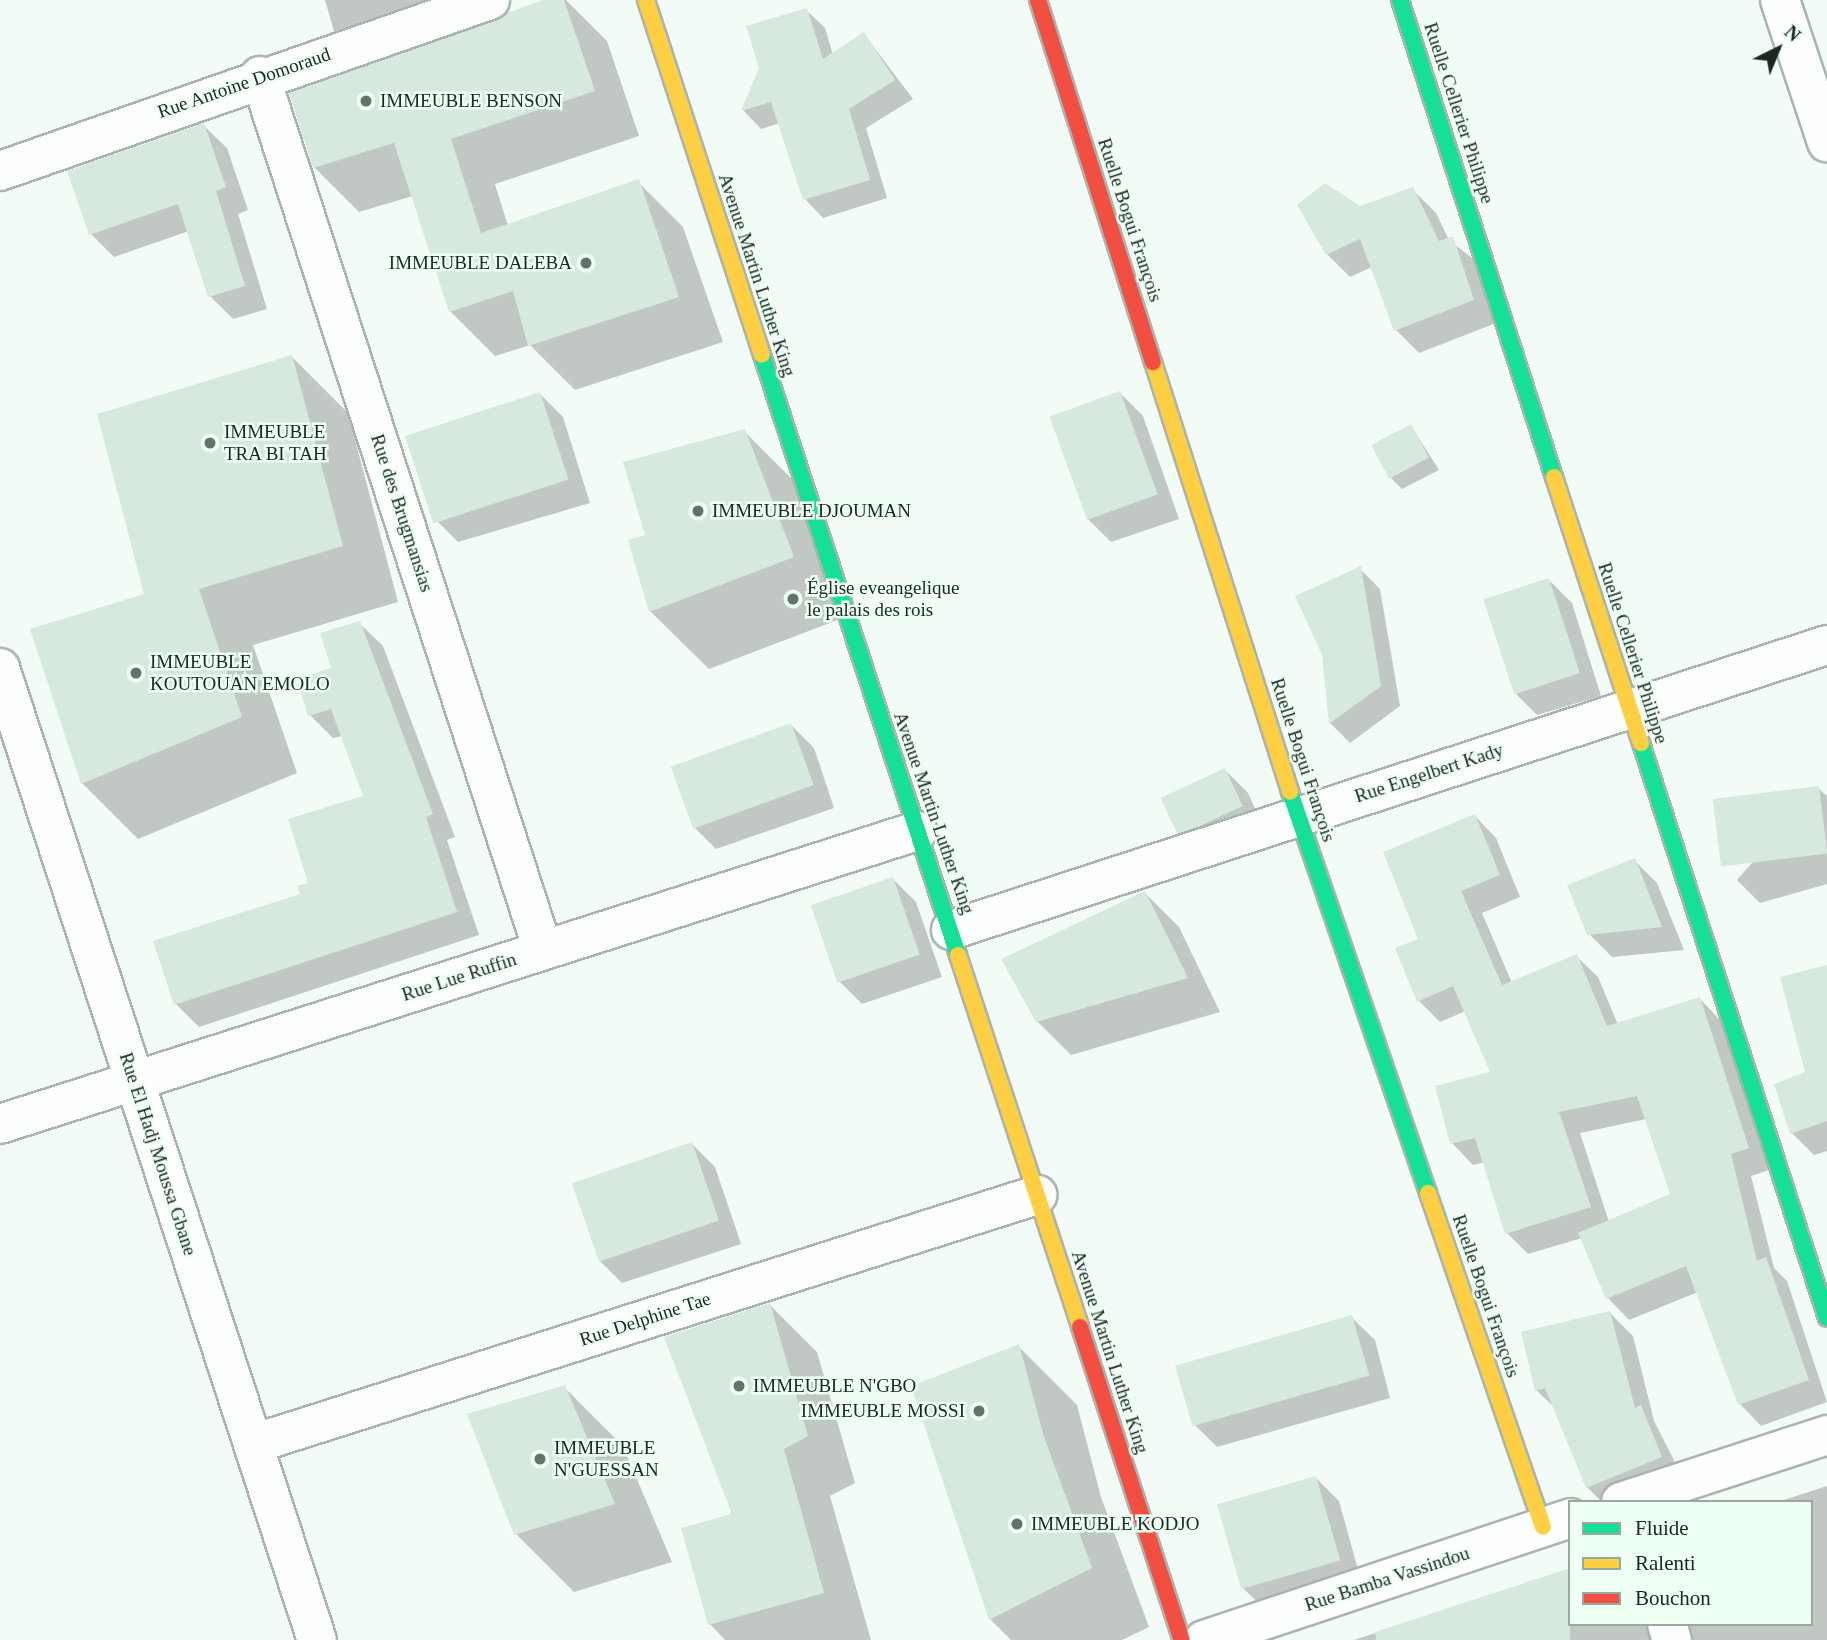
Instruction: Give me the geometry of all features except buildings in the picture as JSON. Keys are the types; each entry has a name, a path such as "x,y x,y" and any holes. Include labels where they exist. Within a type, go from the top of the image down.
{"street":[{"name":"Rue Antoine Domoraud","path":"0,171 260,76 490,0"},
{"name":"Avenue Martin Luther King","path":"646,0 1182,1640"},
{"name":"Ruelle Bogui François","path":"1038,0 1298,816 1557,1523"},
{"name":"Ruelle Cellerier Philippe","path":"1400,0 1827,1318"},
{"path":"1780,0 1827,142"},
{"name":"Rue des Brugmansias","path":"260,76 543,950"},
{"name":"Rue Engelbert Kady","path":"951,930 1628,707 1827,645"},
{"name":"Rue El Hadj Moussa Gbane","path":"0,668 317,1640"},
{"name":"Rue Lue Ruffin","path":"0,1124 917,831"},
{"name":"Rue Delphine Tae","path":"253,1444 1037,1195"},
{"path":"1628,1500 1827,1435"},
{"name":"Rue Bamba Vassindou","path":"1204,1640 1557,1523"}],"traffic: fast":[{"path":"1400,0 1554,477"},
{"path":"762,355 958,955"},
{"path":"1641,743 1827,1318"},
{"path":"1290,792 1428,1193"}],"traffic: slow":[{"path":"646,0 762,355"},
{"path":"1153,362 1290,792"},
{"path":"1554,477 1641,743"},
{"path":"958,955 1080,1327"},
{"path":"1428,1193 1543,1527"}],"traffic: jam":[{"path":"1038,0 1153,362"},
{"path":"1080,1327 1182,1640"}],"place":[{"name":"IMMEUBLE BENSON","path":"366,101"},
{"name":"IMMEUBLE DALEBA","path":"586,263"},
{"name":"IMMEUBLE TRA BI TAH","path":"210,443"},
{"name":"IMMEUBLE DJOUMAN","path":"698,511"},
{"name":"Église eveangelique le palais des rois","path":"793,599"},
{"name":"IMMEUBLE KOUTOUAN EMOLO","path":"136,673"},
{"name":"IMMEUBLE N'GBO","path":"739,1386"},
{"name":"IMMEUBLE MOSSI","path":"979,1411"},
{"name":"IMMEUBLE N'GUESSAN","path":"540,1459"},
{"name":"IMMEUBLE KODJO","path":"1017,1524"}]}
